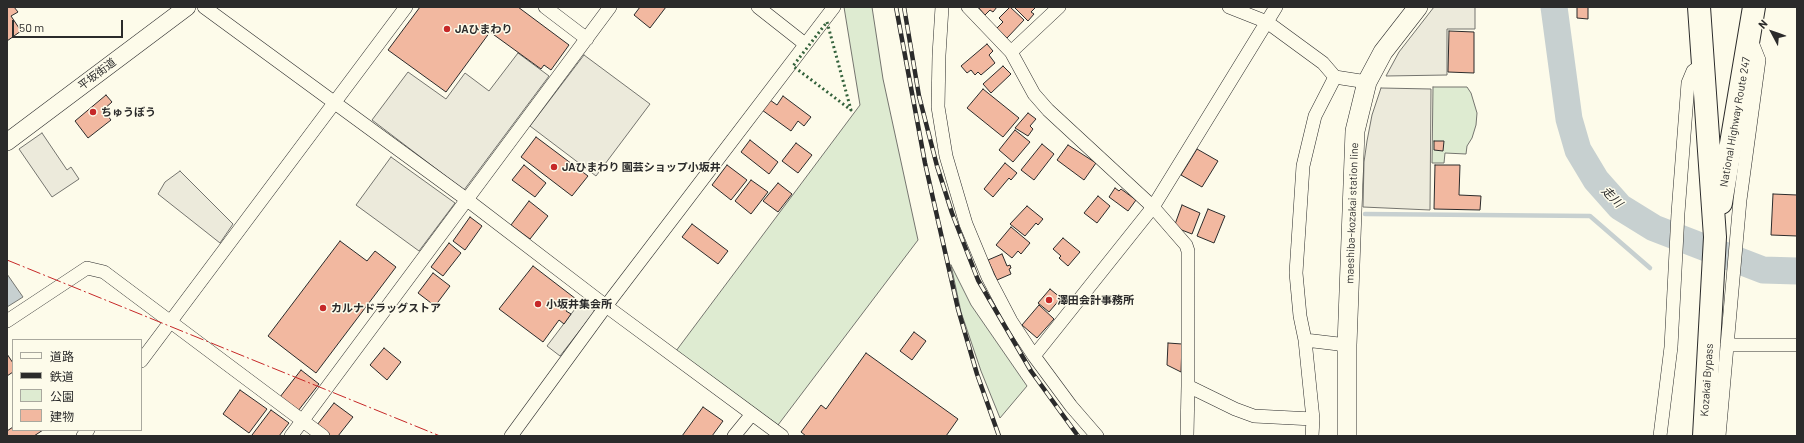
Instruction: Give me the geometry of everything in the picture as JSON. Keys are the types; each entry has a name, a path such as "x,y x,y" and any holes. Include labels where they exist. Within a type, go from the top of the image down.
{"highway":[{"name":"National Highway Route 247","path":"1699,7 1715,237 1711,323"},
{"name":"National Highway Route 247","path":"1715,237 1754,7"},
{"name":"Kozakai Bypass","path":"1704,436 1711,323"}],"main road":[{"name":"maeshiba-kozakai station line","path":"1347,436 1347,345 1355,131 1367,82 1383,52 1418,7"}],"street":[{"name":"平坂街道","path":"7,142 187,7"},
{"path":"204,7 466,199 606,306 782,436"},
{"path":"142,360 406,7"},
{"path":"545,7 587,38"},
{"path":"291,436 610,7"},
{"path":"758,7 805,44"},
{"path":"511,436 606,306 834,7"},
{"path":"942,7 938,107 946,156 966,224 988,277 1011,321 1034,356 1071,406 1097,436"},
{"path":"968,7 1011,52 1034,94 1048,110 1152,207 1186,245 1188,251 1187,436"},
{"path":"1011,52 1059,7"},
{"path":"1229,7 1267,22 1323,63 1335,77 1367,82"},
{"path":"1034,356 1152,207 1276,7"},
{"path":"1720,436 1740,200 1759,60 1750,37"},
{"path":"1660,436 1671,347 1678,213 1688,83 1693,71 1703,64"},
{"path":"1312,436 1312,418 1305,340 1300,316 1296,274 1303,166 1315,116 1335,77"},
{"path":"7,321 87,268 104,272 170,323 323,436"},
{"path":"1305,340 1347,345"},
{"path":"1727,345 1797,344"},
{"path":"1188,386 1235,409 1254,416 1312,418"},
{"path":"734,436 752,414"}],"green space":[{"path":"844,7 872,7 883,79 918,240 778,425 676,351 860,105"},
{"path":"1433,87 1467,87 1471,93 1477,113 1476,125 1472,138 1467,146 1466,154 1445,153 1444,163 1432,163"},
{"path":"951,265 971,305 1027,386 1000,418 981,371 961,312"}],"shaded area":[{"path":"1434,7 1475,7 1475,29 1447,29 1447,75 1386,76 1399,52"},
{"path":"518,53 549,76 464,190 372,120 408,72 446,99 465,73 489,91"},
{"path":"584,55 650,104 596,176 530,126"},
{"path":"1381,88 1431,89 1430,210 1363,207 1364,162 1367,141 1372,115"},
{"path":"42,133 67,170 71,167 79,179 52,197 19,149"},
{"path":"391,157 455,203 419,251 356,205"},
{"path":"180,171 233,224 220,243 158,194 165,182"},
{"path":"7,274 23,297 7,307"},
{"path":"581,301 595,311 560,356 547,346"}],"building":[{"path":"7,7 14,7 18,12 11,16 21,31 7,41"},
{"path":"420,7 518,7 569,45 551,70 544,65 541,69 490,32 446,92 388,50"},
{"path":"640,7 666,7 650,28 634,15"},
{"path":"978,7 997,7 993,12 990,10 985,15"},
{"path":"1010,7 1024,20 1007,38 997,28 1003,22 999,18"},
{"path":"1014,7 1036,7 1031,12 1034,14 1028,21"},
{"path":"1577,7 1588,7 1588,19 1577,18"},
{"path":"1449,31 1474,32 1474,73 1448,72"},
{"path":"987,44 993,51 989,55 995,63 981,75 978,72 975,75 971,70 967,73 961,66"},
{"path":"1003,66 1011,74 991,93 983,84"},
{"path":"983,89 1019,118 1003,137 967,108"},
{"path":"106,95 112,102 103,110 111,120 88,138 75,121"},
{"path":"783,96 811,117 804,126 798,121 791,131 762,110 770,100 777,105"},
{"path":"1028,113 1036,119 1030,126 1033,129 1028,136 1015,128"},
{"path":"1015,130 1030,142 1013,162 999,150"},
{"name":"JAひまわり 園芸ショップ小坂井","path":"536,137 588,176 572,196 521,157"},
{"path":"750,140 778,162 769,174 741,152"},
{"path":"1434,141 1444,141 1443,151 1434,150"},
{"path":"796,143 812,155 798,173 782,161"},
{"path":"1042,144 1054,154 1034,180 1021,170"},
{"path":"1068,145 1096,163 1084,180 1057,160"},
{"path":"1197,149 1218,161 1202,187 1181,175"},
{"path":"1005,163 1017,173 1011,180 1009,178 993,197 984,189"},
{"path":"524,165 546,183 535,197 512,180"},
{"path":"727,165 747,180 731,200 712,185"},
{"path":"1435,165 1460,165 1459,195 1481,196 1480,210 1434,209"},
{"path":"751,180 768,192 751,214 735,201"},
{"path":"778,183 792,194 778,212 763,201"},
{"path":"1115,188 1119,191 1121,189 1136,200 1128,211 1109,197"},
{"path":"1773,194 1797,195 1797,236 1771,235"},
{"path":"1098,196 1110,206 1097,223 1084,213"},
{"path":"529,201 548,216 530,239 511,225"},
{"path":"1182,205 1200,213 1192,234 1174,227"},
{"path":"1027,206 1043,219 1038,225 1036,223 1025,236 1010,224"},
{"path":"1208,209 1225,216 1214,243 1197,236"},
{"path":"470,217 482,226 465,250 453,241"},
{"path":"692,224 728,251 718,264 682,237"},
{"path":"1011,227 1030,243 1021,254 1018,251 1012,258 996,245"},
{"path":"1063,238 1080,252 1068,266 1059,258 1061,256 1053,249"},
{"path":"340,241 367,261 375,251 396,267 316,373 268,336"},
{"path":"449,243 461,253 443,276 431,267"},
{"path":"1002,254 1007,266 1010,265 1011,268 1009,269 1011,274 997,280 988,260"},
{"name":"小坂井集会所","path":"533,266 576,299 566,311 571,314 564,324 559,320 543,342 499,309"},
{"path":"433,273 450,286 435,306 418,293"},
{"name":"澤田会計事務所","path":"1050,289 1061,298 1049,312 1038,303"},
{"path":"1039,305 1054,319 1037,338 1022,325"},
{"path":"914,332 926,341 912,360 900,351"},
{"path":"1168,343 1182,344 1181,372 1167,365"},
{"path":"384,348 401,362 387,380 370,365"},
{"path":"866,353 958,419 946,436 806,436 801,432 821,405 826,409"},
{"path":"7,354 12,362 12,373 7,376"},
{"path":"301,370 319,384 298,411 280,397"},
{"path":"240,390 267,409 249,433 223,414"},
{"path":"334,403 353,417 338,436 331,436 317,425"},
{"path":"703,407 723,421 712,436 682,436"},
{"path":"271,410 289,423 279,436 252,435"},
{"path":"12,428 12,431 42,431 34,436 7,436 7,431"}],"waterway":[{"name":"走川","path":"1554,7 1569,119 1578,150 1596,180 1620,207 1654,228 1763,270 1797,271"},
{"path":"1365,214 1590,216 1650,268"}],"railway":[{"path":"896,7 925,163 958,309 977,374 999,436"},
{"path":"904,7 919,96 937,166 952,213 978,280 1031,371 1078,436"}],"hedge":[{"path":"827,22 851,110 793,66 827,22"}],"power":[{"path":"7,260 440,436"}],"place":[{"name":"JAひまわり","path":"447,29"},
{"name":"ちゅうぼう","path":"93,112"},
{"name":"JAひまわり 園芸ショップ小坂井","path":"554,167"},
{"name":"澤田会計事務所","path":"1049,300"},
{"name":"小坂井集会所","path":"538,304"},
{"name":"カルナドラッグストア","path":"323,308"}]}
